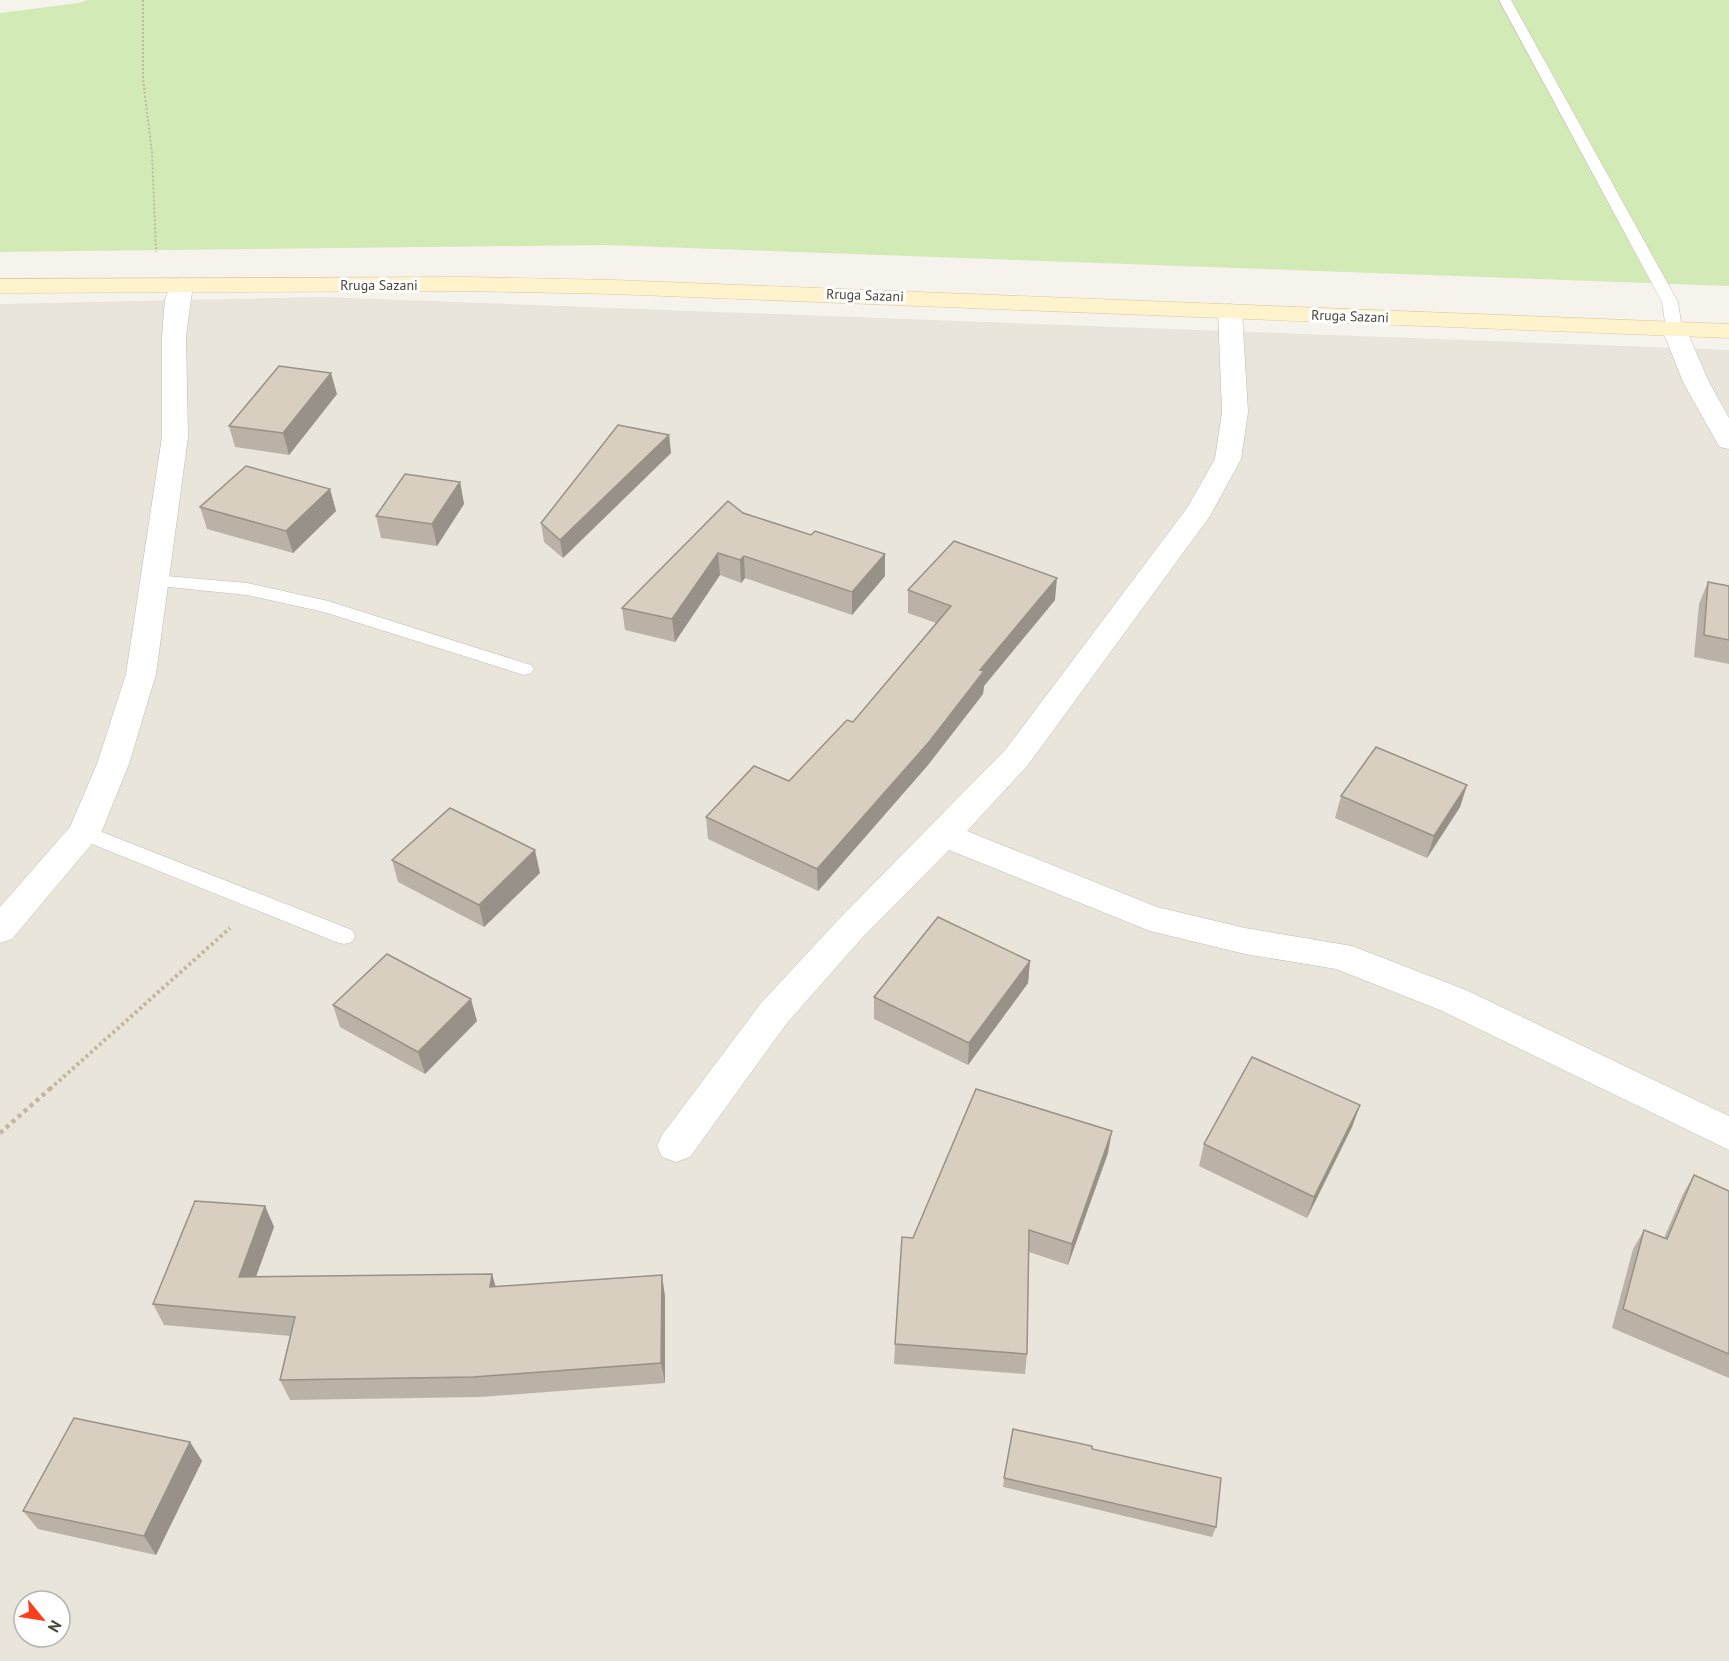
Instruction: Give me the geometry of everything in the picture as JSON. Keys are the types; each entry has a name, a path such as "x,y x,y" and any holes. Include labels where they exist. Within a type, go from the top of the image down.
{"main road":[{"name":"Rruga Sazani","path":"0,286 465,284 603,287 1729,330"}],"street":[{"path":"2,927 84,833 113,764 141,674 175,437 174,336 177,299 171,285"},
{"path":"676,1146 774,1013 850,929 944,835 1017,756 1200,510 1228,459 1235,412 1230,311"},
{"path":"1674,329 1696,382 1729,441"},
{"path":"944,835 1150,918 1245,941 1340,956 1453,1000 1729,1134"}],"lane":[{"path":"1505,0 1670,302 1674,329"},
{"path":"155,581 247,589 328,606 524,669"},
{"path":"84,833 344,936"}],"path":[{"path":"143,0 143,79 152,153 156,261 171,285"},
{"path":"0,1133 223,935 257,902"}],"shaded area":[{"path":"321,297 1729,350 1729,1661 0,1661 0,304"}],"green space":[{"path":"87,0 1729,0 1729,286 607,245 0,252 0,13"}],"building":[{"path":"279,366 331,373 283,433 229,426"},
{"path":"618,425 669,435 560,540 541,523"},
{"path":"246,466 330,489 286,531 200,507"},
{"path":"405,474 460,482 432,524 376,516"},
{"path":"728,501 743,513 811,535 815,531 885,554 852,592 744,556 740,560 718,553 672,619 622,608"},
{"path":"954,541 1057,578 980,670 984,671 929,742 817,869 706,817 754,766 789,781 847,720 853,722 951,606 908,590"},
{"path":"1708,582 1729,586 1729,640 1704,635"},
{"path":"1376,747 1467,785 1434,836 1341,796"},
{"path":"450,808 535,850 479,905 392,860"},
{"path":"938,917 1030,961 969,1043 874,997"},
{"path":"387,954 471,999 418,1052 333,1005"},
{"path":"1252,1057 1360,1105 1314,1197 1204,1144"},
{"path":"976,1089 1112,1131 1072,1244 1029,1230 1027,1354 895,1344 902,1237 913,1238"},
{"path":"1694,1175 1729,1191 1729,1354 1623,1309 1644,1230 1667,1239"},
{"path":"195,1201 265,1206 239,1277 492,1274 490,1287 662,1275 661,1363 473,1377 280,1380 295,1317 153,1304"},
{"path":"74,1418 190,1442 144,1536 23,1511"},
{"path":"1013,1429 1221,1478 1216,1527 1004,1478"}]}
